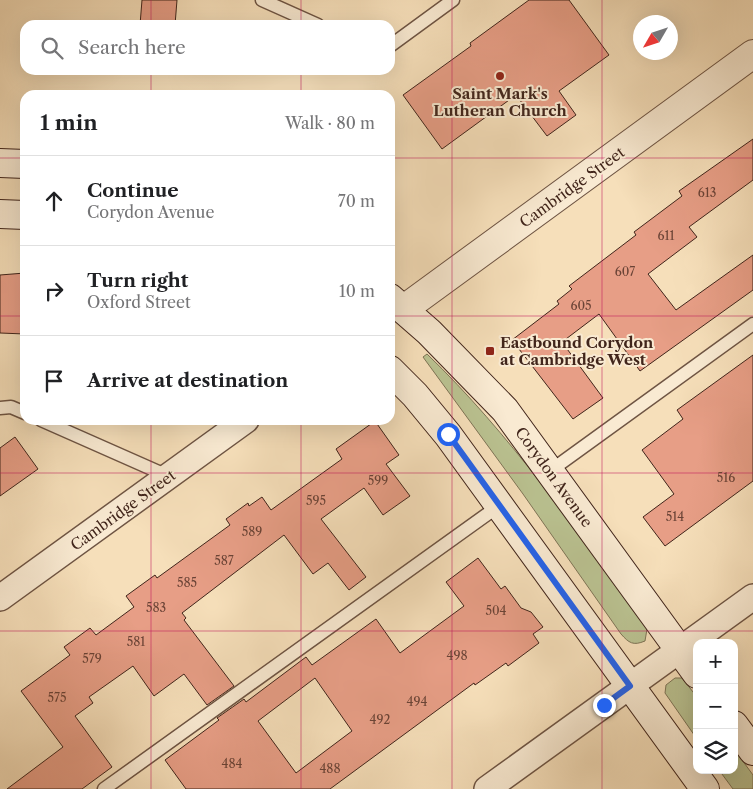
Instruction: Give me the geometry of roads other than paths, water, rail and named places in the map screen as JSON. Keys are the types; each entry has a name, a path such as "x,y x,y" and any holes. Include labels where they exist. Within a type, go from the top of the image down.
{"main road":[{"name":"Cambridge Street","path":"395,308 753,54"},
{"path":"0,163 20,164"},
{"path":"0,214 20,215"},
{"name":"Corydon Avenue","path":"395,308 505,410 693,668"},
{"path":"395,375 415,395 448,434 705,789"},
{"path":"737,729 753,751"}],"street":[{"name":"Cambridge Street","path":"0,598 170,477 239,425"},
{"path":"487,789 753,598"}],"lane":[{"path":"262,0 307,20"},
{"path":"395,42 453,0"},
{"path":"550,471 753,324"},
{"path":"0,408 11,407 20,411"},
{"path":"51,425 170,477"},
{"path":"104,789 500,505"}],"place":[{"name":"Saint Mark's Lutheran Church","path":"500,76"},
{"name":"Eastbound Corydon at Cambridge West","path":"490,351"}]}
